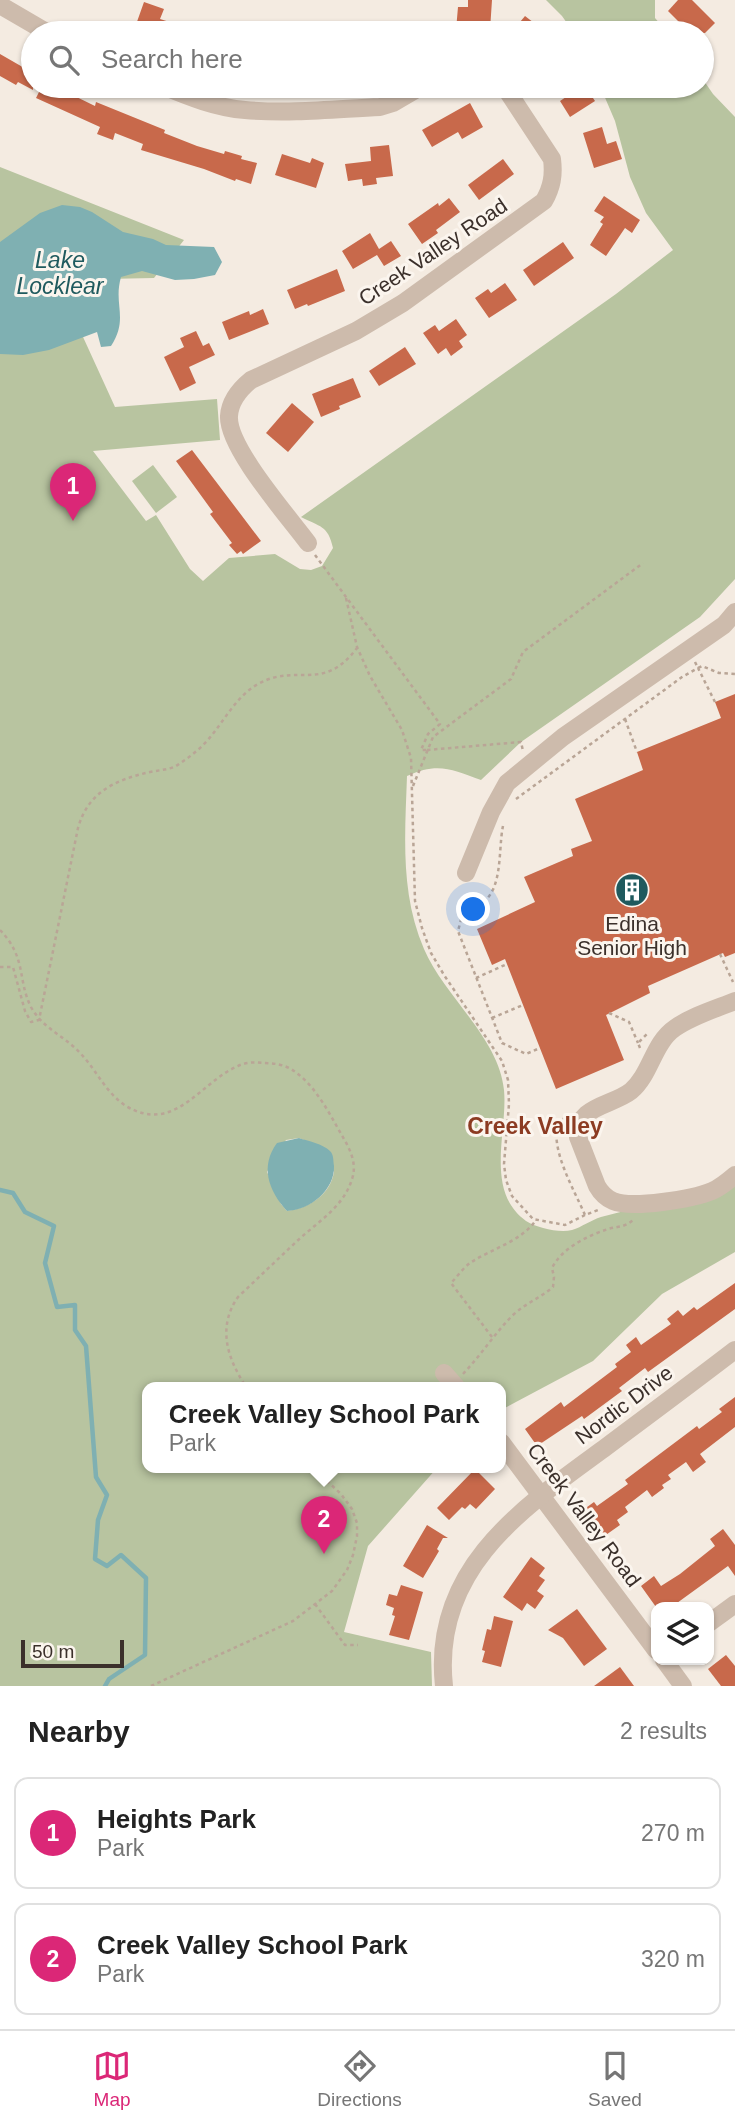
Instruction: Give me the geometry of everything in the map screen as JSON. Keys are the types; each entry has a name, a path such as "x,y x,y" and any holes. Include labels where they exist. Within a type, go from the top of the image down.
{"street":[{"path":"0,5 27,21"},
{"path":"196,98 215,105 273,111 380,107 402,98"},
{"name":"Creek Valley Road","path":"308,543 240,452 230,428 231,404 239,390 251,380 355,331 403,303 544,201 552,181 552,159 512,98"},
{"path":"467,873 491,812 507,783 564,737 724,625 735,612"},
{"path":"735,1001 675,1028 665,1037 639,1083 622,1096 585,1115 577,1128 578,1137 601,1192 614,1201 646,1202 696,1196 722,1185 735,1175"},
{"name":"Nordic Drive","path":"444,1686 444,1652 459,1591 477,1560 499,1531 541,1495 735,1350"},
{"name":"Creek Valley Road","path":"506,1449 651,1643"},
{"path":"714,1619 735,1604"},
{"path":"668,1665 683,1686"}],"path":[{"path":"308,543 440,724 428,734 421,750 521,742"},
{"path":"412,791 433,737 511,679 523,652 643,563"},
{"path":"346,598 357,648 402,730 411,758 415,901 422,928 431,953 444,975 502,1060 508,1080 509,1104 504,1164 512,1196 521,1208 536,1220 565,1225 585,1215"},
{"path":"39,1020 78,828 90,800 104,789 133,776 171,768 184,760 202,746 243,695 260,682 335,670 347,661 357,648"},
{"path":"688,650 715,702"},
{"path":"510,804 682,677 702,666 719,673 735,674"},
{"path":"625,719 637,752"},
{"path":"505,819 497,881 484,900 472,908 464,908 458,931 502,1043 526,1054 540,1048"},
{"path":"0,930 15,949 30,1004 39,1020 80,1052 111,1094 127,1106 155,1114 173,1111 238,1066 253,1062 275,1063 293,1069 321,1100 347,1144 354,1164 352,1179 338,1204 239,1297 230,1309 226,1325 227,1343 236,1371 243,1382"},
{"path":"720,954 733,982"},
{"path":"476,978 507,964"},
{"path":"0,967 13,967 25,1011 31,1022 39,1020"},
{"path":"492,1017 523,1005"},
{"path":"609,1013 629,1022 638,1043"},
{"path":"495,1049 502,1043"},
{"path":"453,1380 531,1299 541,1296 553,1287 552,1268 558,1256 585,1239 628,1225 646,1202"},
{"path":"493,1338 451,1283 468,1264 531,1228 536,1220"},
{"path":"152,1686 293,1621 332,1591 346,1570 357,1536 357,1523 352,1509 341,1494 318,1473"},
{"path":"315,1604 345,1645 358,1646"}],"green space":[{"path":"546,0 655,0 655,18 658,21 566,21"},
{"path":"714,95 735,117 735,579 700,617 521,742 481,780 436,768 407,776 405,820 408,885 416,928 424,949 444,984 482,1035 500,1071 504,1090 502,1177 505,1194 513,1208 526,1221 536,1226 567,1231 601,1217 735,1185 735,1252 662,1294 593,1361 506,1407 506,1382 142,1382 142,1473 433,1473 368,1546 344,1632 431,1652 432,1686 0,1686 0,167 184,240 154,278 57,280 115,407 217,399 220,440 93,451 146,521 156,515 190,569 203,581 229,558 275,554 300,569 311,570 322,566 333,548 329,535 318,525 301,517 616,294 673,250 646,213 630,177 615,121 605,98 714,98","holes":["299,1138 314,1144 334,1172 328,1187 317,1199 303,1207 287,1211 281,1204 267,1172 286,1140"]},
{"path":"153,465 177,497 156,513 132,481"}],"water":[{"name":"Lake Locklear","path":"62,205 80,207 123,232 166,245 214,247 222,262 215,275 194,279 175,280 142,271 121,277 119,327 111,346 101,347 97,332 49,350 23,355 0,354 0,242 40,213"},
{"path":"299,1138 330,1151 334,1166 333,1175 326,1191 320,1197 304,1207 287,1211 275,1195 268,1178 269,1160 277,1143"}],"building":[{"path":"468,0 492,0 491,21 457,21 458,7 468,7"},
{"path":"678,0 692,0 713,21 678,21 668,11"},
{"path":"144,2 164,9 160,19 166,21 137,21"},
{"path":"0,54 21,66 21,84 18,82 16,85 0,76"},
{"path":"36,98 79,98 95,106 96,102 197,146 242,156 241,159 257,163 251,184 141,150 143,144 115,133 113,140 97,134 100,127"},
{"path":"564,98 593,98 595,101 570,117 560,101"},
{"path":"470,103 483,127 462,139 458,132 432,147 422,130"},
{"path":"602,127 607,144 616,141 622,159 594,168 583,133"},
{"path":"389,145 393,176 376,178 377,184 363,186 362,179 348,181 345,164 371,161 370,147"},
{"path":"282,154 310,163 312,158 324,163 316,188 275,175"},
{"path":"503,159 514,174 479,200 468,185"},
{"path":"604,196 640,220 632,233 625,228 606,256 590,245 603,224 600,222 604,217 594,211"},
{"path":"449,198 460,212 422,244 408,224"},
{"path":"370,233 379,249 391,241 401,256 384,266 377,255 353,269 342,251"},
{"path":"563,242 574,258 534,286 523,270"},
{"path":"337,269 345,291 295,309 287,290"},
{"path":"505,283 517,300 489,318 475,298 488,289 491,293"},
{"path":"263,309 269,324 229,340 222,322 249,311 250,315"},
{"path":"456,319 467,335 459,341 463,347 451,356 446,348 438,354 423,333 435,325 439,331"},
{"path":"196,331 203,346 209,343 215,355 189,367 196,383 180,391 164,357 184,347 180,338"},
{"path":"405,347 416,364 379,386 369,371"},
{"path":"353,378 361,397 321,417 312,394"},
{"path":"292,403 314,422 288,452 266,433"},
{"path":"192,450 261,541 243,554 241,551 237,554 229,545 232,543 210,514 213,512 176,461"},
{"name":"Edina Senior High","path":"735,694 735,953 725,957 723,953 648,986 650,993 606,1015 624,1060 556,1089 505,959 492,965 477,929 535,902 524,877 573,856 571,849 592,841 575,799 643,770 637,752 721,718 715,702"},
{"path":"735,1283 735,1309 648,1372 645,1368 619,1388 622,1391 584,1419 582,1416 537,1446 525,1429 561,1402 564,1407 617,1367 615,1364 631,1352 626,1345 636,1337 641,1345 671,1324 667,1319 678,1310 683,1316 694,1307 697,1310"},
{"path":"735,1397 735,1427 700,1454 706,1462 693,1472 686,1462 668,1475 671,1479 652,1497 647,1490 625,1507 628,1512 617,1520 620,1525 603,1537 583,1510 594,1502 597,1506 628,1484 625,1480 697,1426 699,1429 722,1412 719,1409"},
{"path":"471,1473 479,1473 495,1489 476,1509 470,1504 465,1509 462,1507 449,1520 437,1508"},
{"path":"427,1525 448,1538 443,1538 437,1549 439,1551 423,1578 403,1566"},
{"path":"723,1529 735,1545 735,1576 728,1566 678,1602 652,1602 641,1586 654,1576 661,1586 680,1574 715,1546 710,1539"},
{"path":"531,1557 545,1568 539,1576 545,1580 537,1591 544,1596 535,1609 527,1603 522,1611 503,1597"},
{"path":"401,1585 423,1592 409,1640 389,1635 395,1616 392,1615 394,1608 386,1605 389,1594 397,1596"},
{"path":"577,1609 607,1649 584,1666 563,1638 548,1630"},
{"path":"494,1616 513,1621 501,1667 482,1662 487,1629 491,1630"},
{"path":"726,1655 735,1666 735,1686 721,1686 708,1669"},
{"path":"620,1667 634,1686 594,1686"}],"waterway":[{"path":"0,1190 13,1193 25,1212 54,1226 45,1263 57,1307 75,1305 75,1330 86,1346 96,1477 107,1495 98,1520 95,1559 107,1566 121,1555 146,1578 145,1655 109,1679 105,1686"}],"place":[{"name":"Heights Park","path":"73,521"},
{"name":"Edina Senior High","path":"632,890"},
{"name":"Creek Valley School Park","path":"324,1554"}],"district":[{"name":"Creek Valley","path":"535,1126"}]}
